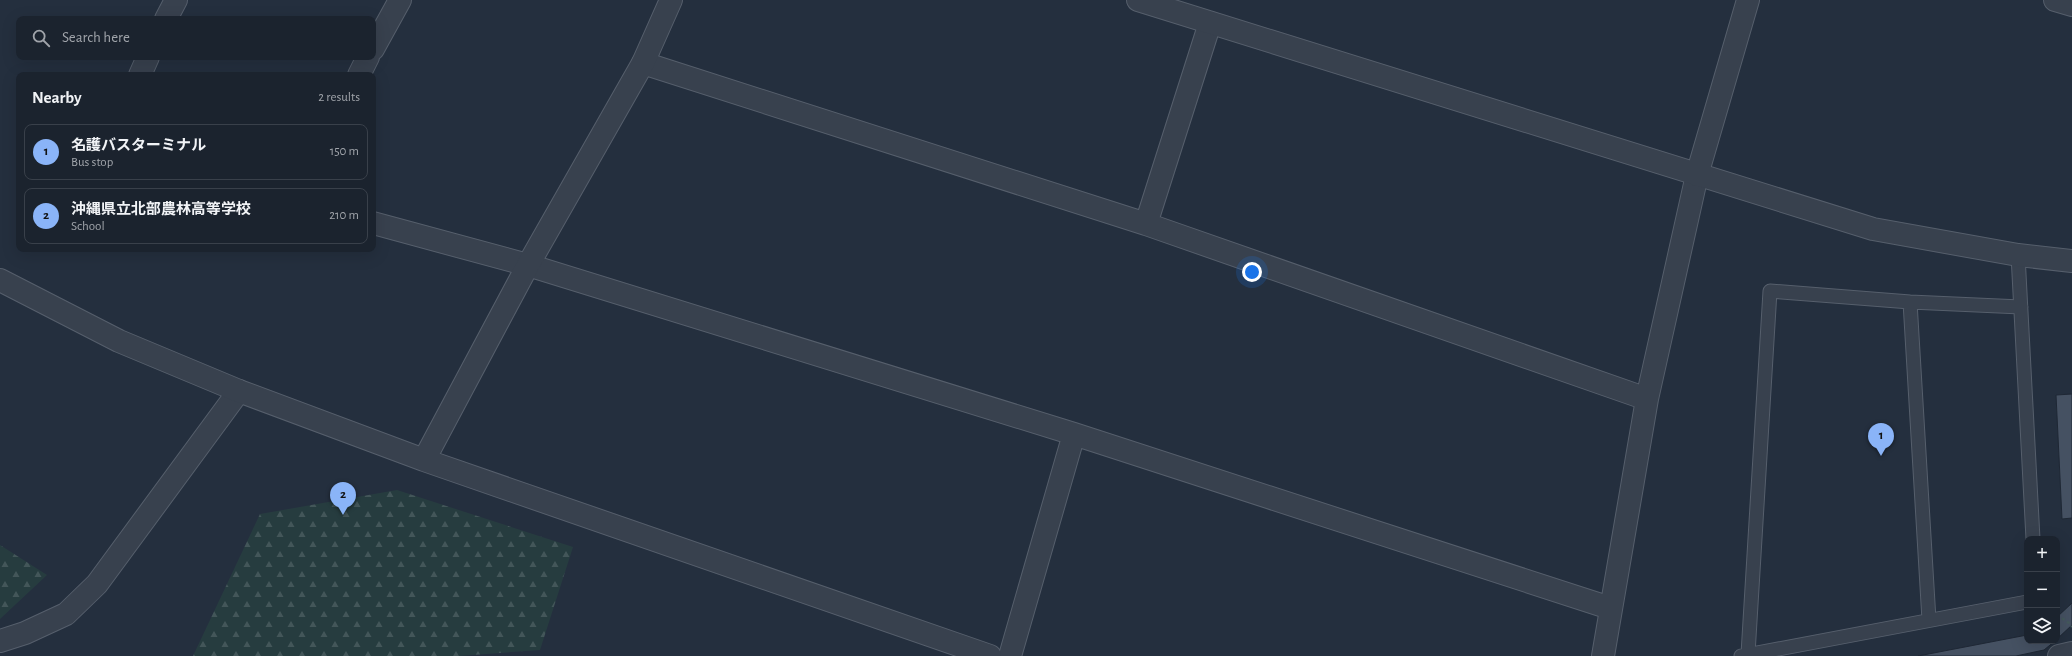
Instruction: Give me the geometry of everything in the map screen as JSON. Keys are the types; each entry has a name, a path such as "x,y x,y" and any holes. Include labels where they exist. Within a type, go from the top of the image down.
{"street":[{"path":"168,16 176,0"},
{"path":"376,44 400,0"},
{"path":"424,460 528,265 643,63 671,0"},
{"path":"1138,0 1873,229 2018,255 2072,261"},
{"path":"1602,656 1647,399 1697,175 1748,0"},
{"path":"2055,0 2072,5"},
{"path":"1146,224 1210,23"},
{"path":"141,72 147,60"},
{"path":"360,72 366,60"},
{"path":"643,63 1146,224 1647,399"},
{"path":"376,224 528,265 1074,434 1610,608"},
{"path":"0,280 119,341 239,392 424,460 990,656"},
{"path":"0,641 26,633 66,614 97,584 239,392"},
{"path":"1010,656 1074,434"},
{"path":"2059,656 2072,653"}],"lane":[{"path":"2018,255 2022,307 2033,536"},
{"path":"2022,307 1910,302 1770,291 1745,655 2024,603"},
{"path":"1910,302 1929,620"}],"path":[{"path":"2060,617 2069,623 2072,628"}],"green space":[{"path":"397,490 573,547 540,650 459,656 193,656 260,514"},
{"path":"0,545 47,575 0,619"}],"building":[{"path":"2072,394 2072,518 2062,519 2056,395"},
{"path":"2072,603 2072,625 2060,636 2060,614"},
{"path":"2024,636 2024,644 2051,644 2044,650 2016,656 1918,656"}],"place":[{"name":"名護バスターミナル","path":"1881,456"},
{"name":"沖縄県立北部農林高等学校","path":"343,515"}]}
